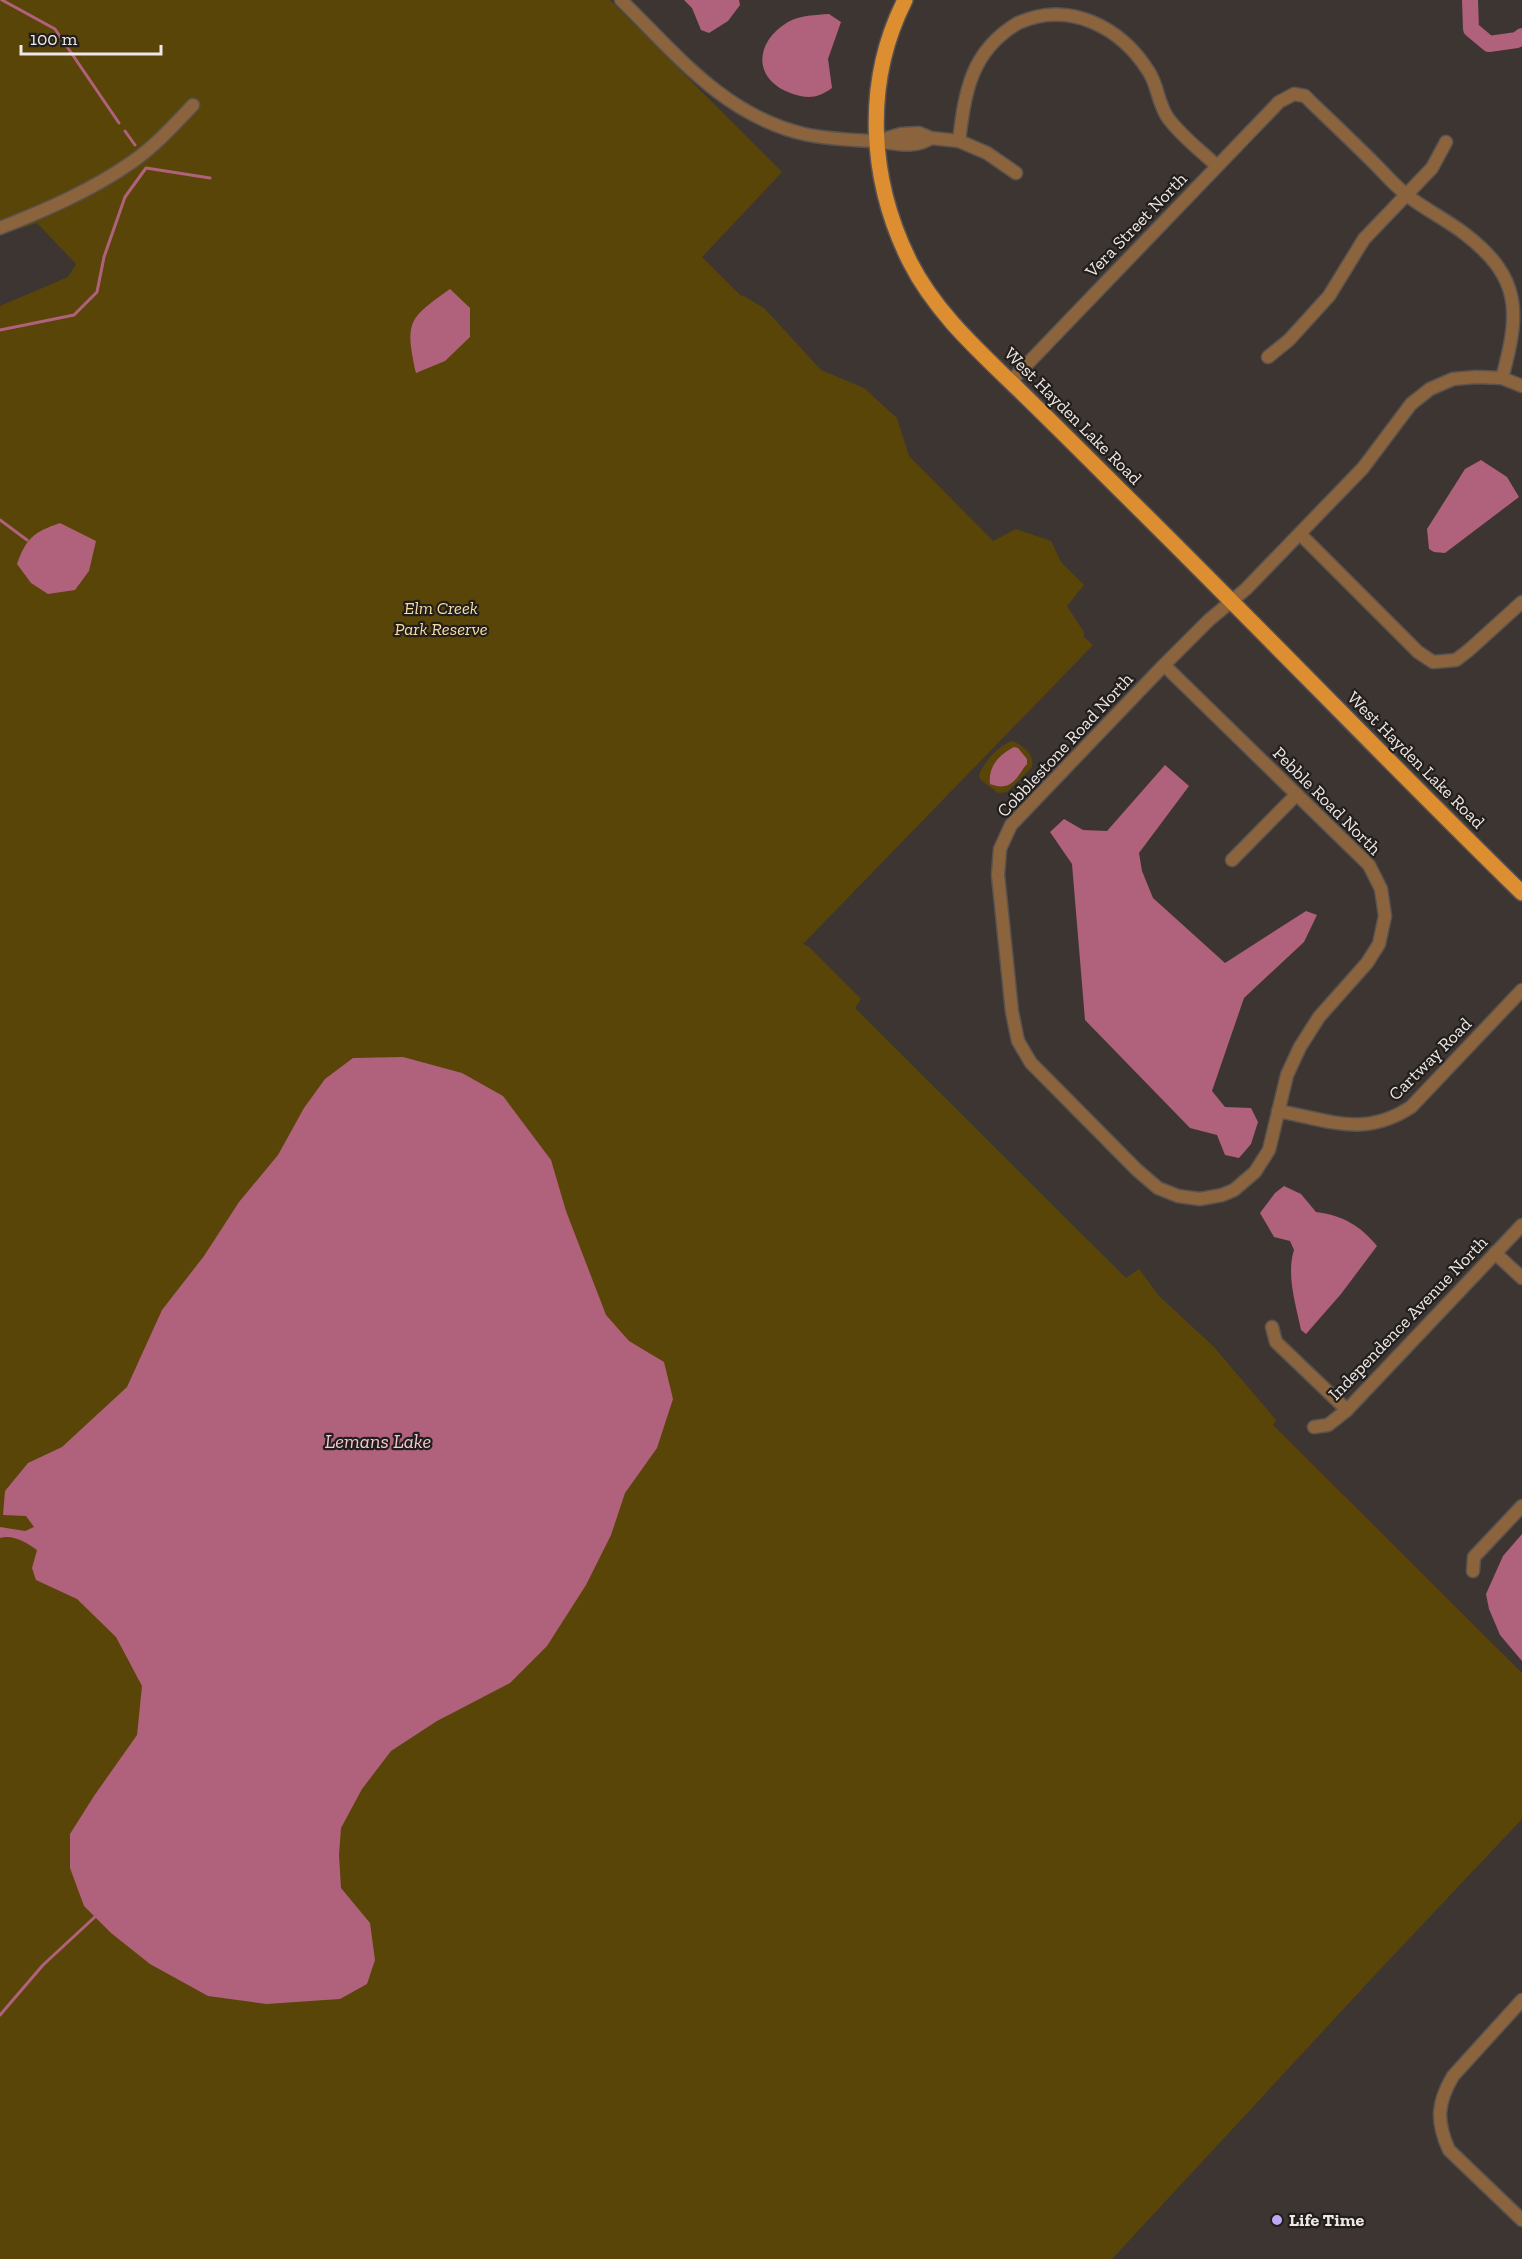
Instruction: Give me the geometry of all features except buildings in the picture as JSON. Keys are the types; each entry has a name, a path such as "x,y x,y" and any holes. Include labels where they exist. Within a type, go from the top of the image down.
{"main road":[{"name":"West Hayden Lake Road","path":"905,0 888,39 879,75 875,103 876,141 891,213 902,245 917,274 954,326 1522,893"}],"street":[{"path":"621,0 709,86 745,111 772,124 806,134 903,145 923,143 931,138 959,141 987,153 1016,173"},
{"path":"959,141 964,98 969,82 976,64 991,46 1005,31 1038,14 1076,13 1094,18 1134,52 1150,74 1168,118 1217,166"},
{"name":"Vera Street North","path":"1010,382 1279,102 1288,96 1294,94 1305,96 1406,194"},
{"path":"0,228 62,201 114,173 150,148 193,105"},
{"path":"1268,357 1290,340 1329,296 1364,239 1432,168 1446,142"},
{"path":"1406,194 1466,234 1484,249 1505,275 1515,310 1515,330 1502,378 1522,386"},
{"name":"Cobblestone Road North","path":"1278,1111 1269,1150 1255,1172 1234,1190 1211,1198 1178,1196 1158,1188 1137,1170 1031,1063 1018,1041 1012,1012 998,875 1000,849 1011,825 1164,665 1209,620 1232,602 1363,468 1411,404 1430,389 1453,379 1502,378"},
{"path":"1300,534 1418,652 1433,662 1455,660 1522,602"},
{"name":"Pebble Road North","path":"1164,665 1369,865 1381,889 1385,916 1379,944 1367,963 1319,1017 1300,1047 1287,1075 1278,1111"},
{"path":"1232,860 1296,795"},
{"name":"Cartway Road","path":"1278,1111 1346,1126 1367,1125 1398,1116 1411,1107 1522,990"},
{"name":"Independence Avenue North","path":"1314,1427 1328,1425 1347,1410 1522,1224"},
{"path":"1495,1252 1522,1278"},
{"path":"1272,1327 1276,1342 1347,1410"},
{"path":"1473,1571 1474,1557 1522,1506"},
{"path":"1522,2000 1453,2076 1445,2089 1439,2116 1449,2150 1522,2220"}],"green space":[{"name":"Elm Creek Park Reserve","path":"0,0 610,0 782,172 702,257 742,297 742,295 764,308 821,370 864,388 897,418 909,456 993,541 1016,529 1051,541 1061,562 1084,585 1067,606 1084,632 1084,637 1093,645 803,944 809,947 861,999 855,1008 1126,1278 1139,1269 1159,1296 1214,1347 1276,1420 1273,1425 1522,1673 1522,1819 1112,2259 0,2259 0,306 68,277 76,264 37,223 0,235"},
{"path":"1012,741 1027,751 1032,758 1032,767 1007,792 998,793 980,779 979,775 992,755"}],"water":[{"path":"684,0 739,0 740,5 728,21 709,33 701,30 692,8"},
{"path":"829,14 841,22 828,59 832,88 818,96 804,97 780,88 770,80 762,61 768,40 788,22 808,16"},
{"path":"450,289 470,308 470,337 445,361 416,373 411,342 413,323 425,307"},
{"path":"1481,460 1507,477 1519,497 1445,553 1434,552 1429,549 1427,529 1465,469"},
{"path":"60,523 96,541 89,571 75,590 48,594 31,583 17,564 32,537"},
{"path":"1014,747 1018,748 1027,759 1027,765 1010,784 996,786 990,784 993,766"},
{"path":"1165,765 1189,786 1139,853 1142,871 1153,898 1225,963 1306,911 1317,915 1304,942 1244,998 1212,1091 1225,1107 1251,1108 1258,1122 1251,1144 1239,1158 1225,1155 1217,1135 1190,1128 1085,1020 1072,864 1050,832 1064,819 1083,830 1107,831"},
{"name":"Lemans Lake","path":"403,1057 462,1073 503,1096 551,1160 566,1211 606,1315 629,1341 664,1362 673,1399 657,1448 625,1493 611,1535 586,1585 547,1646 510,1683 437,1721 391,1751 362,1789 341,1828 339,1855 341,1888 370,1923 375,1960 367,1984 340,1999 266,2004 208,1996 150,1964 111,1933 84,1906 70,1868 70,1834 137,1735 142,1686 116,1637 77,1599 36,1580 32,1568 37,1550 15,1538 0,1538 0,1527 25,1531 34,1527 26,1516 3,1515 5,1491 28,1463 62,1447 127,1387 162,1310 204,1256 239,1202 278,1155 304,1108 325,1079 353,1058"},
{"path":"1284,1186 1301,1194 1316,1212 1343,1219 1358,1227 1377,1246 1341,1294 1306,1334 1301,1330 1293,1290 1291,1270 1294,1250 1290,1241 1274,1237 1260,1213 1275,1193"},
{"path":"1522,1534 1522,1661 1500,1635 1489,1609 1486,1594 1503,1556"}],"waterway":[{"path":"2,0 55,29 119,123"},
{"path":"1470,0 1471,29 1489,44 1517,40 1522,36"},
{"path":"125,131 135,145"},
{"path":"0,330 74,315 97,292 104,257 125,197 146,168 210,178"},
{"path":"0,520 27,540"},
{"path":"0,2015 43,1965 97,1915"}],"place":[{"name":"Life Time","path":"1277,2220"}]}
